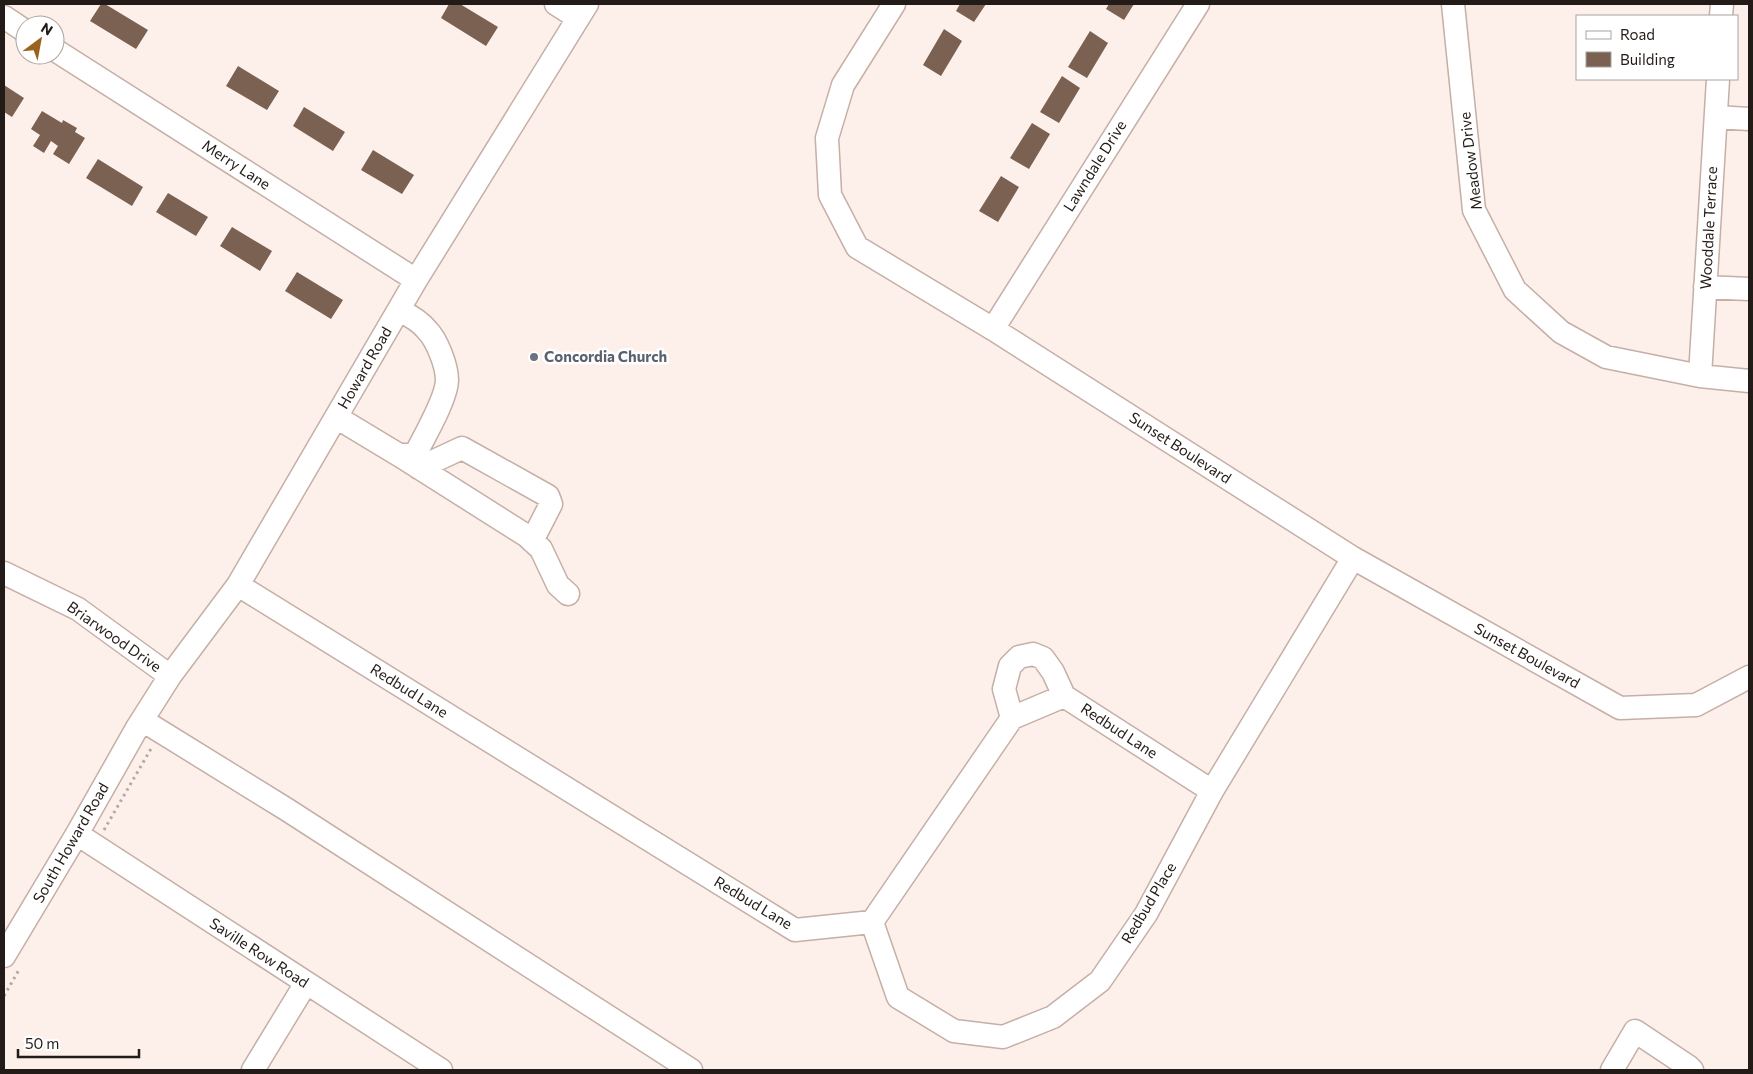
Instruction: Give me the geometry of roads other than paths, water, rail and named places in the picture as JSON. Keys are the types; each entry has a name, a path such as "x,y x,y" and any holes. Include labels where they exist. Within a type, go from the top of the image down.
{"street":[{"path":"556,4 582,11"},
{"name":"Sunset Boulevard","path":"894,4 843,85 826,138 830,195 857,247 993,329 1353,558 1620,708 1696,705 1749,677"},
{"name":"Lawndale Drive","path":"993,329 1198,4"},
{"name":"Meadow Drive","path":"1454,4 1474,210 1515,290 1561,332 1606,357 1700,376 1749,381"},
{"name":"Howard Road","path":"140,724 170,676 238,585 416,280 582,11"},
{"path":"4,17 15,24"},
{"name":"Merry Lane","path":"65,56 416,280"},
{"name":"Wooddale Terrace","path":"1700,376 1718,80"},
{"path":"1716,117 1749,119"},
{"path":"1705,287 1749,289"},
{"path":"399,310 416,319 428,330 441,353 447,380 439,408 415,454 399,455"},
{"path":"336,417 527,536 541,549 558,585 568,594"},
{"path":"419,468 462,448 548,496 550,504 532,541"},
{"name":"Redbud Place","path":"872,922 898,997 954,1031 1003,1037 1053,1017 1100,981 1146,914 1212,791 1353,558"},
{"name":"Briarwood Drive","path":"4,573 78,609 170,676"},
{"name":"Redbud Lane","path":"238,585 795,930 872,922"},
{"path":"872,922 1012,718 1004,690 1010,666 1019,657 1033,654 1043,658 1053,672 1064,696"},
{"name":"Redbud Lane","path":"1012,718 1064,696 1212,791"},
{"path":"140,724 294,814 691,1070"},
{"name":"South Howard Road","path":"4,956 140,724"},
{"name":"Saville Row Road","path":"77,834 441,1070"},
{"path":"253,1070 306,983"},
{"path":"1612,1070 1635,1031 1692,1070"}],"place":[{"name":"Concordia Church","path":"534,357"}]}
